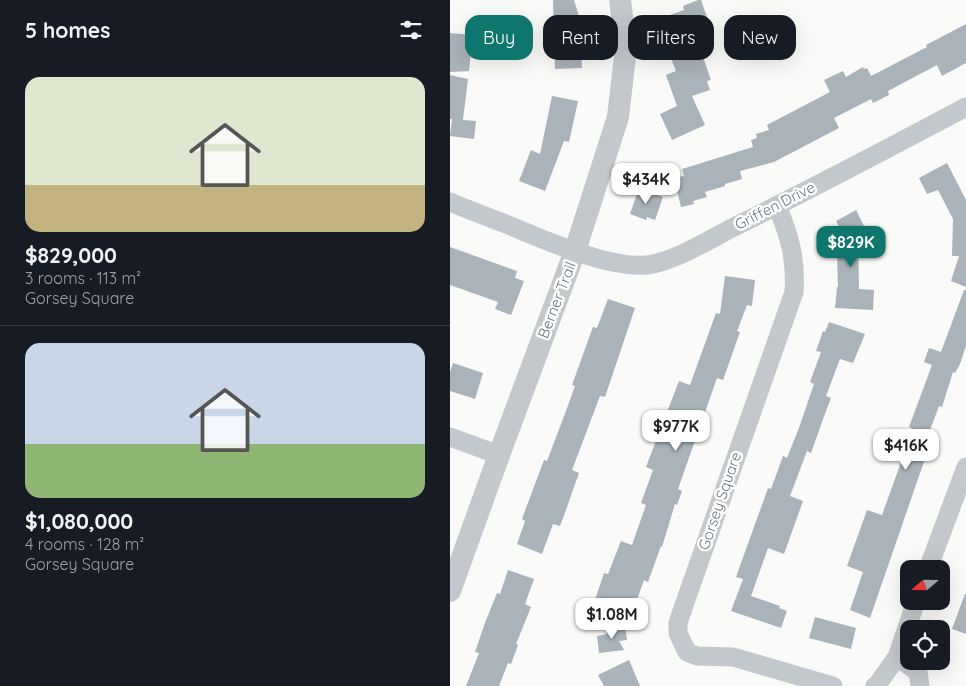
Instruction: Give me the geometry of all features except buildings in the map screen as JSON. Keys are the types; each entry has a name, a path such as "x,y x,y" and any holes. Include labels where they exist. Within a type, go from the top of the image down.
{"street":[{"name":"Berner Trail","path":"450,591 575,251 618,118 626,48 620,0"},
{"name":"Griffen Drive","path":"450,202 575,251 627,264 647,265 684,252 777,206 966,107"},
{"name":"Gorsey Square","path":"777,206 785,225 795,262 794,292 684,604 678,623 678,633 687,652 697,656 733,657 833,686"},
{"path":"450,437 499,455"},
{"path":"931,560 966,467"},
{"path":"875,686 897,657 913,610"},
{"path":"897,657 918,672 920,686"}]}
